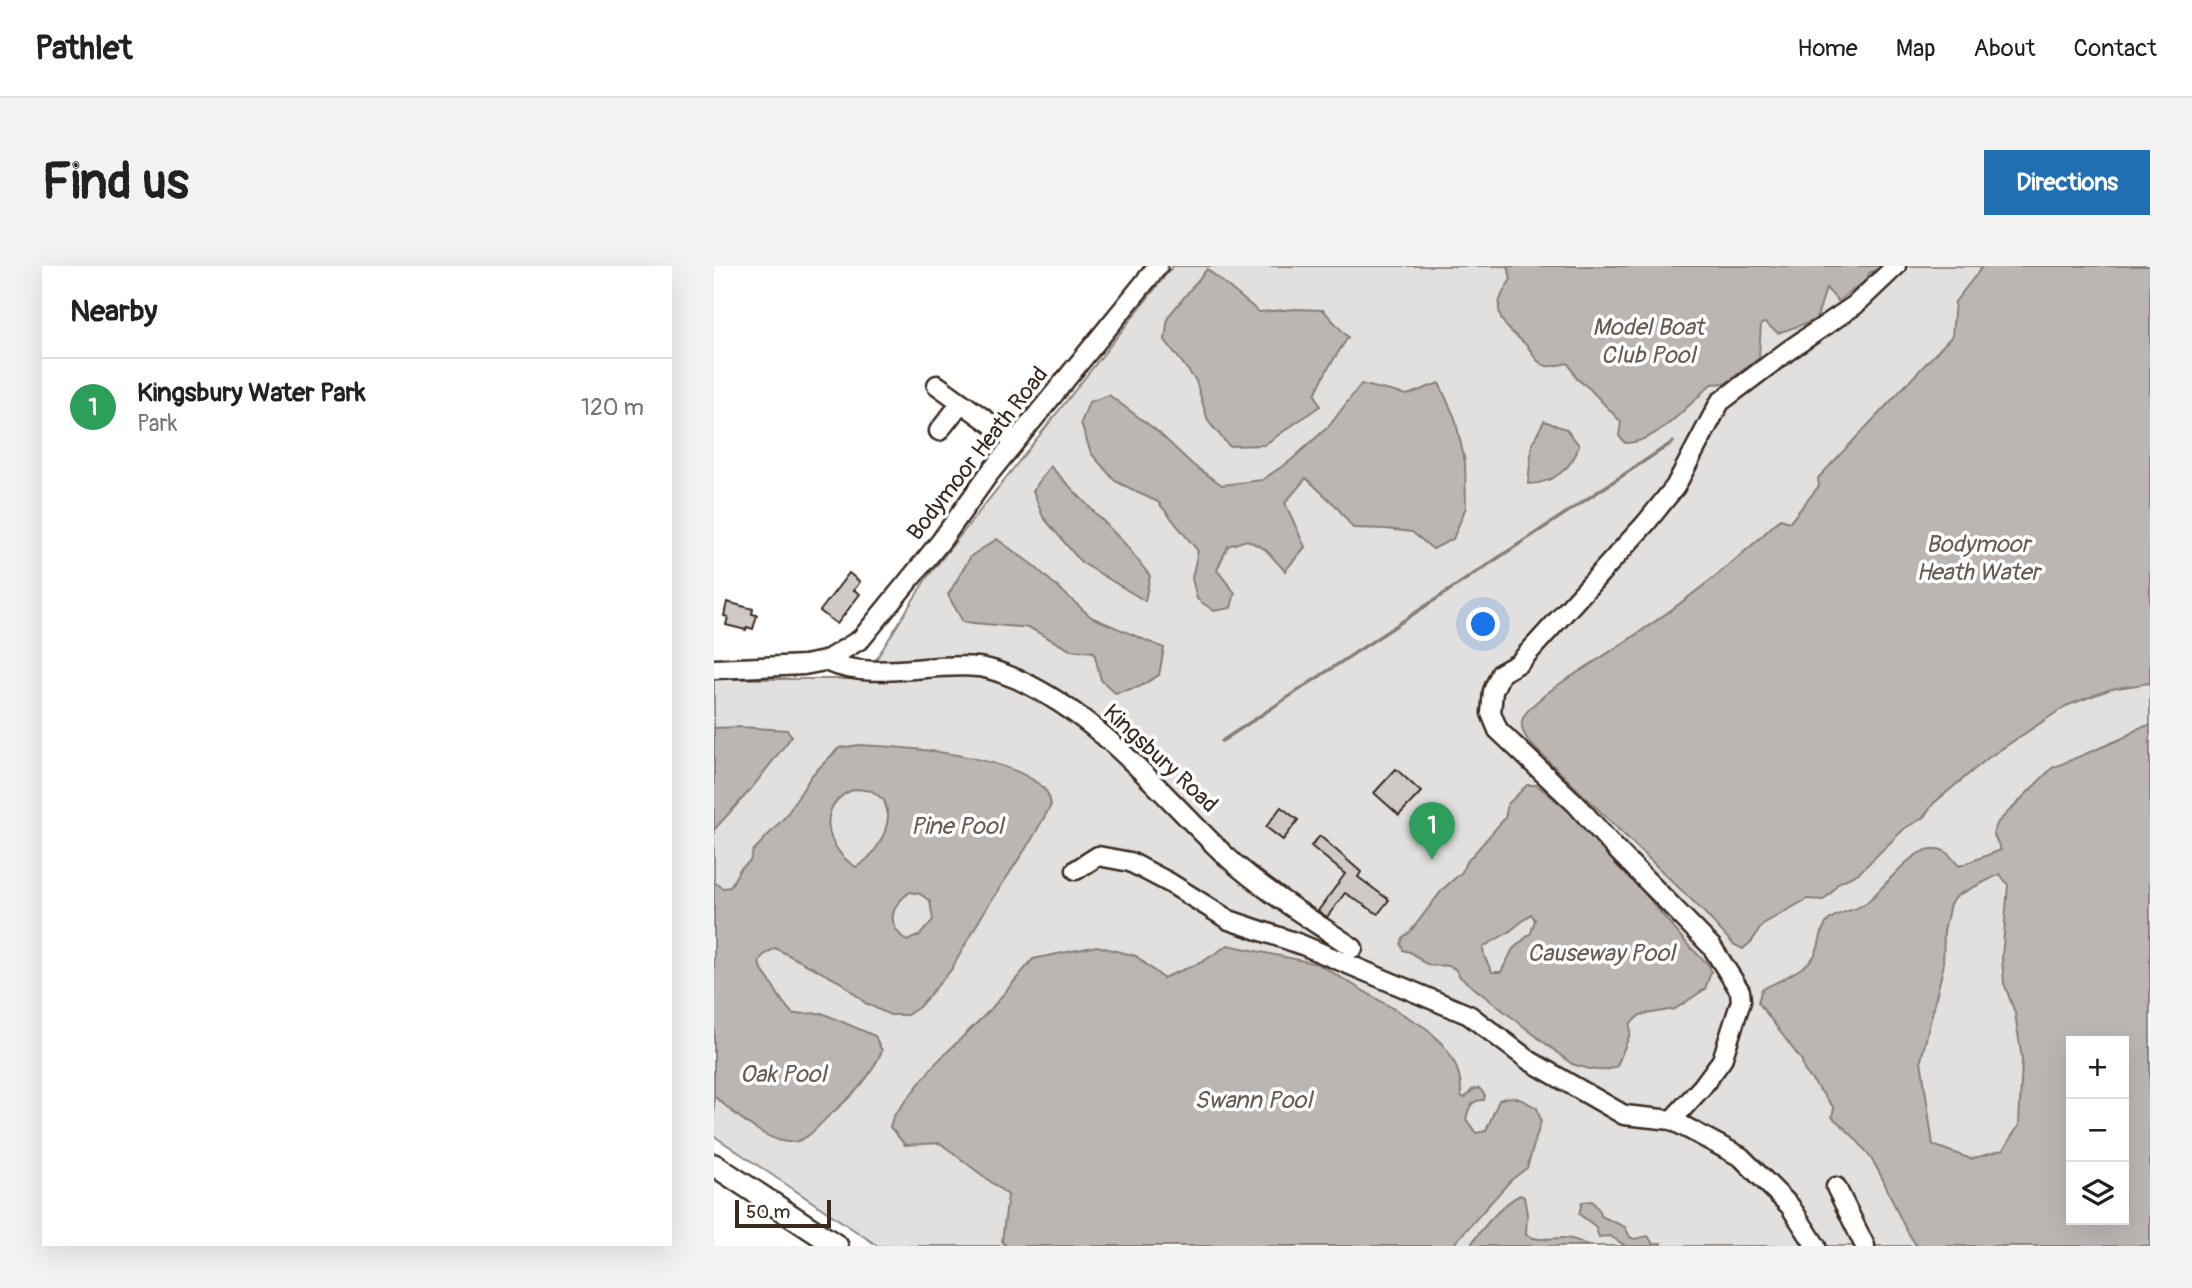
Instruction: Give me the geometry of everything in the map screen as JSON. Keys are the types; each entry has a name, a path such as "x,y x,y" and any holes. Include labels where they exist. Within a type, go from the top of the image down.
{"main road":[{"path":"714,1165 836,1246"}],"street":[{"name":"Bodymoor Heath Road","path":"825,661 861,639 941,541 1015,442 1158,266"},
{"path":"1672,1120 1722,1060 1741,1001 1740,991 1712,947 1613,846 1576,804 1498,730 1491,713 1493,691 1501,673 1519,663 1646,523 1675,487 1720,402 1855,305 1896,266"},
{"path":"937,385 1015,442"},
{"path":"939,431 961,403"},
{"path":"714,669 804,665 825,661"},
{"name":"Kingsbury Road","path":"825,661 859,670 979,667 1016,678 1040,691 1103,734 1230,859 1283,900 1353,948"},
{"path":"1076,870 1097,856 1130,862 1170,883 1229,920 1300,944 1469,1014 1530,1061 1623,1115 1672,1120 1741,1157 1790,1206 1816,1246"},
{"path":"1836,1187 1865,1246"}],"shaded area":[{"path":"1173,266 2150,266 2150,1246 878,1246 714,1136 714,679 864,679 926,579"}],"water":[{"name":"Model Boat Club Pool","path":"1508,266 1885,266 1869,273 1867,280 1838,301 1826,288 1816,320 1778,333 1765,323 1761,324 1759,358 1726,383 1711,384 1660,430 1648,437 1625,443 1619,436 1621,422 1577,379 1568,363 1543,365 1502,321 1499,305 1511,279"},
{"name":"Bodymoor Heath Water","path":"1983,266 2150,266 2150,683 2111,689 2066,706 1988,758 1934,803 1923,818 1905,828 1859,873 1838,883 1823,900 1807,899 1763,924 1743,949 1733,944 1702,910 1536,749 1523,732 1522,721 1529,709 1543,696 1680,603 1732,563 1780,519 1790,522 1819,486 1818,478 1952,336 1955,302"},
{"path":"1207,269 1259,312 1323,310 1348,337 1315,394 1320,406 1264,445 1229,446 1208,421 1196,381 1165,340 1168,317"},
{"path":"1439,383 1455,418 1465,462 1466,507 1453,539 1433,549 1412,532 1353,528 1336,506 1306,478 1285,503 1305,547 1285,571 1265,549 1247,540 1228,546 1217,570 1235,593 1231,608 1214,611 1197,599 1192,578 1198,551 1158,502 1115,481 1091,453 1081,423 1089,402 1109,395 1157,431 1193,465 1222,485 1262,480 1290,461 1329,426 1361,384 1407,395"},
{"path":"1544,421 1566,429 1579,445 1572,461 1560,474 1545,481 1528,484 1532,444"},
{"path":"1050,466 1125,544 1150,576 1145,601 1081,562 1043,517 1033,491"},
{"path":"997,539 1034,566 1091,617 1164,648 1159,675 1139,687 1115,693 1101,680 1094,652 1070,650 1030,628 963,622 948,595 971,556"},
{"path":"2150,725 2150,1246 1917,1246 1869,1156 1832,1117 1834,1108 1804,1070 1802,1061 1758,1002 1762,989 1808,963 1815,955 1823,929 1829,920 1863,905 1900,868 1922,852 1933,849 1944,851 1959,866 2001,850 1993,833 1998,822 2052,768","holes":["2000,874 2008,885 2002,958 2004,983 2015,1013 2022,1059 2019,1125 2003,1150 1971,1159 1933,1145 1921,1060 1943,968 1944,931 1950,904 1958,895"]},
{"path":"714,728 787,730 792,736 751,789 714,830"},
{"name":"Pine Pool","path":"859,745 903,748 984,761 1009,768 1030,778 1046,792 1051,805 951,970 919,1007 907,1015 890,1015 865,1003 842,983 775,948 762,957 762,970 793,1014 822,1013 875,1036 882,1051 861,1086 848,1099 807,1136 788,1142 753,1127 714,1096 714,882 723,888 730,887 740,869 750,861 753,851 786,816 812,775 839,748","holes":["856,789 872,791 884,800 888,816 878,846 856,867 837,849 829,826 829,815 834,804 843,795","910,892 920,894 930,901 933,920 920,935 907,941 896,929 893,916 898,904"]},
{"name":"Causeway Pool","path":"1527,785 1537,785 1570,812 1709,965 1711,972 1705,989 1675,1009 1640,1015 1630,1024 1630,1034 1617,1066 1595,1070 1572,1064 1460,977 1452,967 1428,965 1403,950 1403,937 1410,932 1443,889 1462,872 1465,864 1505,818 1508,804","holes":["1531,914 1535,920 1531,933 1513,949 1501,972 1492,972 1484,956 1483,947 1509,932"]},
{"name":"Swann Pool","path":"1228,945 1318,964 1426,1028 1441,1042 1452,1058 1459,1076 1461,1096 1465,1098 1472,1090 1479,1088 1485,1095 1484,1100 1471,1105 1466,1119 1476,1133 1486,1131 1499,1100 1514,1098 1537,1108 1541,1121 1527,1168 1511,1180 1452,1246 1006,1246 1002,1241 1008,1195 940,1143 905,1145 890,1127 893,1117 934,1065 991,1009 1033,959 1097,946 1136,956 1163,978 1202,962"},
{"path":"1520,1195 1524,1197 1527,1214 1526,1235 1541,1239 1570,1239 1588,1246 1470,1246 1492,1217"},
{"path":"1592,1201 1601,1216 1625,1227 1630,1237 1634,1239 1648,1236 1653,1244 1661,1243 1660,1246 1626,1246 1610,1236 1599,1237 1595,1226 1579,1214 1582,1202"}],"building":[{"path":"849,573 860,582 854,590 860,594 837,624 820,611"},
{"path":"727,602 753,609 752,614 757,615 753,629 726,625 728,617 724,616"},
{"path":"1396,769 1421,792 1399,815 1374,793"},
{"path":"1281,807 1298,820 1283,840 1266,827"},
{"path":"1320,836 1361,872 1358,877 1389,900 1378,914 1345,893 1327,917 1318,911 1345,874 1311,846"}],"waterway":[{"path":"1222,741 1673,442"}],"place":[{"name":"Kingsbury Water Park","path":"1432,860"}],"water label":[{"name":"Oak Pool","path":"783,1074"}]}
